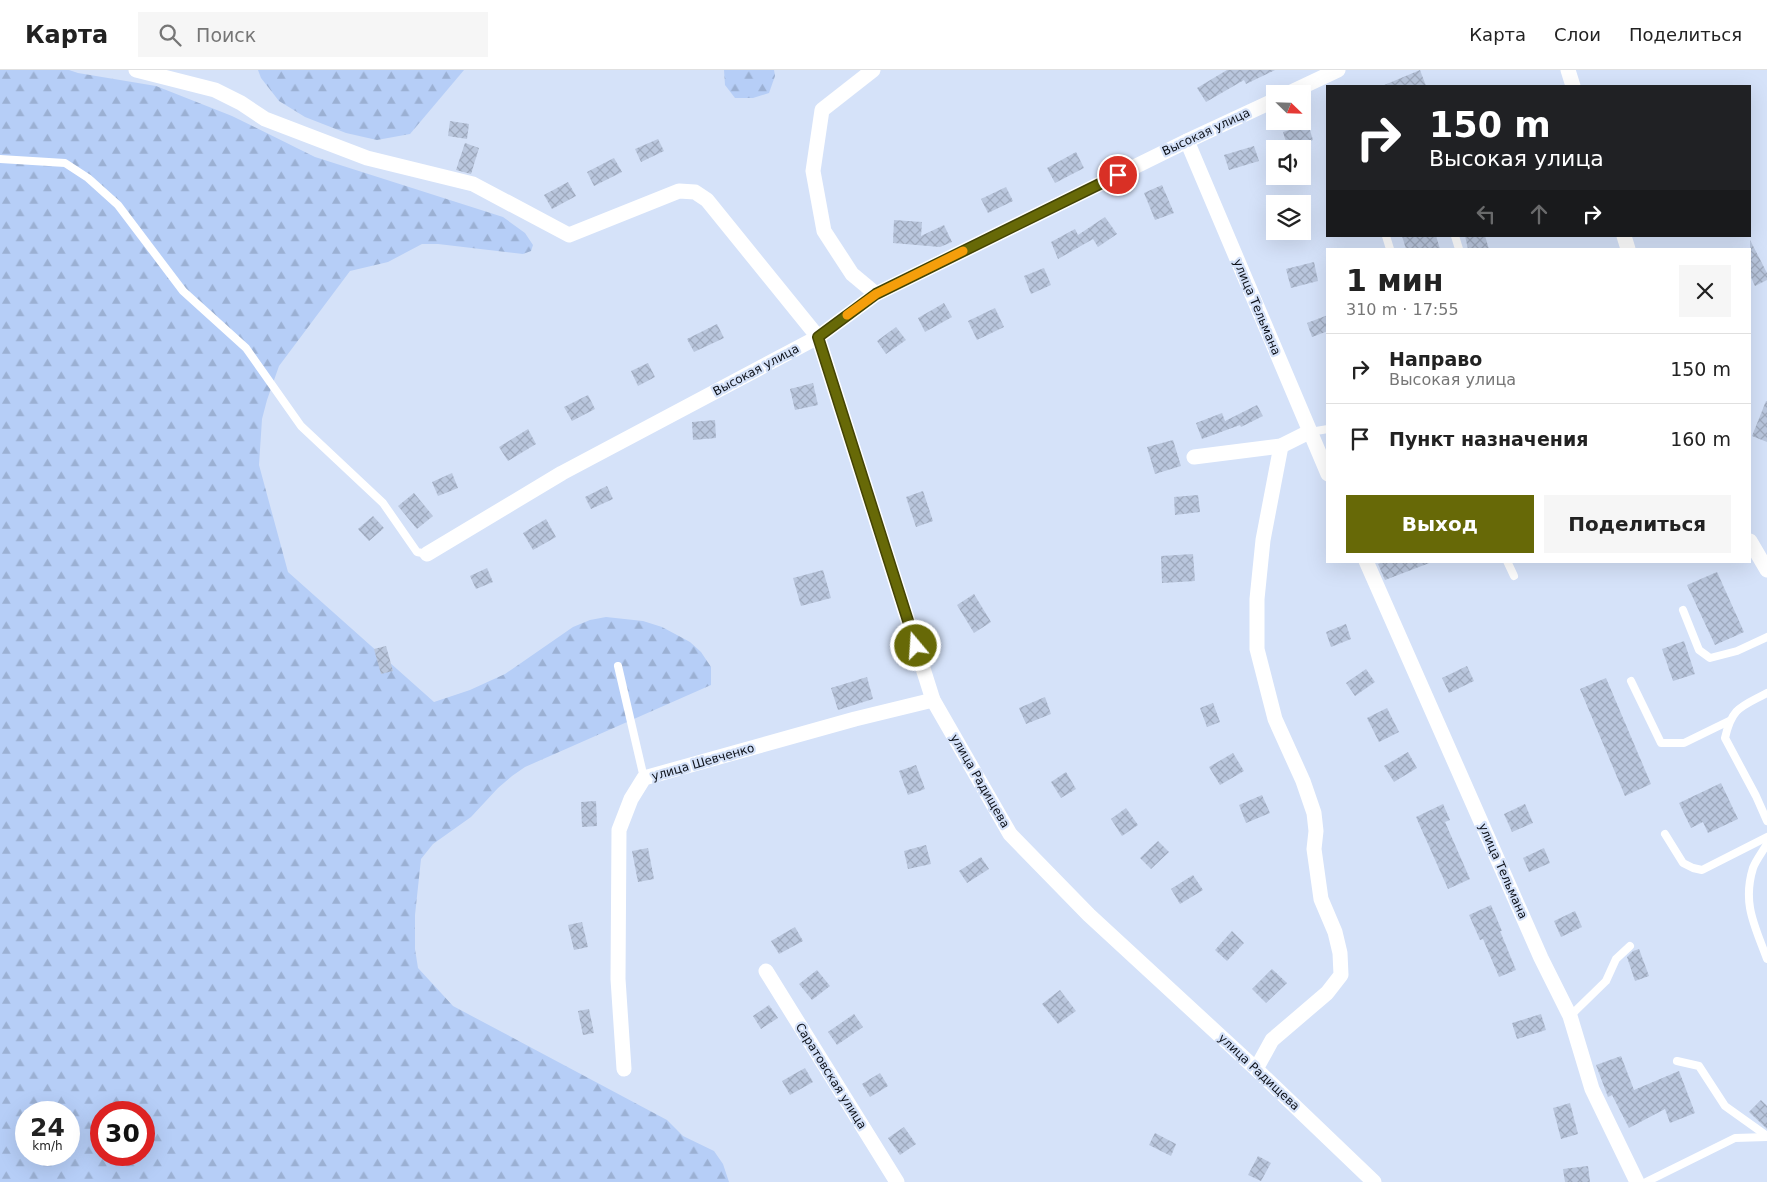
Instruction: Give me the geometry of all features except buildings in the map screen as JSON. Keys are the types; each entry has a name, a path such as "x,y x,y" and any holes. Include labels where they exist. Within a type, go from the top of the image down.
{"street":[{"path":"136,70 215,90 241,103 265,119 367,158 473,184 569,235 679,191 694,192 707,200 818,337"},
{"path":"872,70 822,110 813,171 824,231 852,274 876,294"},
{"path":"1306,85 1338,70"},
{"path":"1568,70 1573,85"},
{"name":"Высокая улица","path":"427,554 562,473 818,337 876,294 1266,104"},
{"name":"улица Тельмана","path":"1187,141 1326,470"},
{"name":"улица Радищева","path":"818,337 933,700 1010,834 1089,915 1256,1068 1374,1182"},
{"path":"1194,457 1280,446 1309,432"},
{"path":"1256,1068 1272,1040 1327,993 1341,975 1340,954 1335,932 1320,900 1314,849 1316,831 1314,814 1303,782 1275,719 1257,649 1257,599 1262,540 1280,446"},
{"path":"1751,543 1767,570"},
{"name":"улица Тельмана","path":"1367,563 1541,958 1570,1016 1592,1089 1636,1182"},
{"name":"улица Шевченко","path":"624,1069 618,979 619,830 631,799 644,778 855,719 933,700"},
{"name":"Саратовская улица","path":"766,971 897,1182"}],"lane":[{"path":"0,159 65,163 88,178 118,205 183,291 246,348 301,426 383,503 417,552 427,554"},
{"path":"1309,432 1326,428"},
{"path":"1508,563 1514,576"},
{"path":"1683,610 1699,650 1710,658 1767,637"},
{"path":"618,666 644,778"},
{"path":"1631,681 1660,743 1684,743 1729,721"},
{"path":"1767,693 1737,709 1729,721 1725,738 1767,821"},
{"path":"1665,834 1683,863 1702,870 1767,837"},
{"path":"1767,844 1754,866 1749,889 1749,909 1767,959"},
{"path":"1570,1016 1606,981 1616,959 1630,946"},
{"path":"1676,1061 1699,1066 1725,1106 1767,1136"},
{"path":"1646,1182 1735,1138 1767,1136"}],"green space":[{"path":"0,70 69,70 156,86 232,116 315,157 503,217 525,233 533,245 531,251 523,254 438,244 422,244 388,262 350,271 279,366 262,419 259,465 288,572 434,702 470,690 505,674 573,627 590,620 606,617 643,621 662,627 690,642 701,652 711,667 711,685 525,767 498,788 471,817 433,844 421,859 415,915 415,949 418,968 453,1006 667,1120 683,1136 714,1151 723,1164 729,1182 0,1182"},
{"path":"258,70 464,70 410,134 377,140 346,133 305,117 279,101 261,78"},
{"path":"724,70 774,70 775,76 769,93 753,98 735,98 725,85"}],"slow traffic":[{"path":"847,315 876,294 963,251"}],"route":[{"path":"916,646 818,337 876,294 1118,175"}]}
